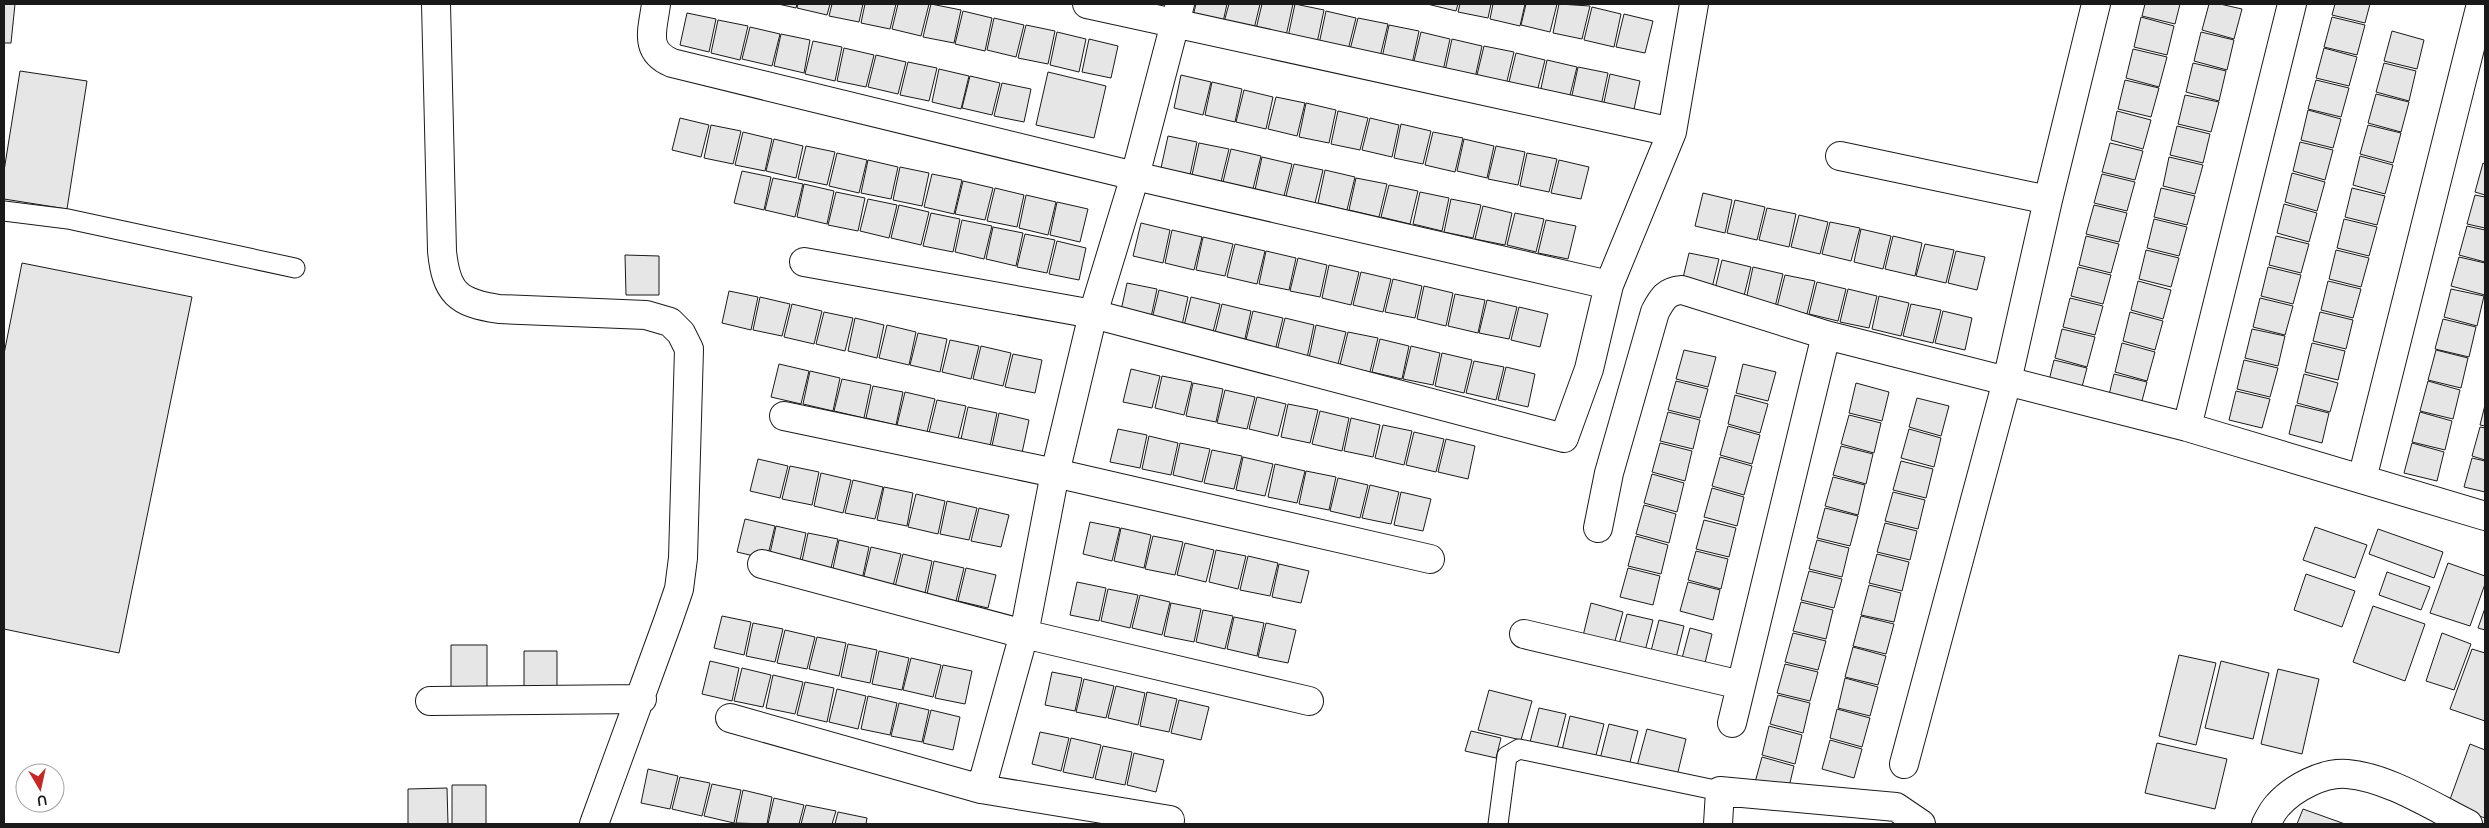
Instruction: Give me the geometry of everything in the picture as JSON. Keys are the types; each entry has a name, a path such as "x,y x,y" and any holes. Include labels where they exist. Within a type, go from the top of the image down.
{"street":[{"path":"436,4 442,251 444,275 453,290 461,298 479,306 499,309 646,315 670,322 681,334 689,348 683,558 679,589 642,698 594,824"},
{"path":"656,4 652,39 654,49 661,58 672,63 1135,176 1609,285"},
{"path":"1087,4 1177,14 1672,132"},
{"path":"804,262 1093,314 1564,438 1589,369 1609,285 1672,132 1694,4"},
{"path":"1904,764 2007,381 2048,200 2096,4"},
{"path":"2186,428 2292,4"},
{"path":"2362,479 2477,7"},
{"path":"981,789 1024,634 1055,473 1093,314 1135,176 1177,14"},
{"path":"1840,156 2048,200"},
{"path":"1598,528 1609,473 1655,312 1662,298 1671,291 1682,290 1826,335 2186,428 2485,516"},
{"path":"1732,723 1826,335"},
{"path":"784,416 1055,473 1430,560"},
{"path":"762,564 1024,634 1309,702"},
{"path":"1524,634 1741,685"},
{"path":"430,701 642,698"},
{"path":"730,718 981,789 1170,820"},
{"path":"2266,824 2277,805 2296,789 2324,778 2346,774 2375,781 2413,796 2468,824"},
{"path":"1718,824 1720,791 1896,807 1921,824"}],"lane":[{"path":"4,211 68,219 295,268"},
{"path":"1498,824 1507,756 1519,749 1720,791"}],"building":[{"path":"4,4 15,4 11,43 4,43"},
{"path":"778,4 797,4 796,8"},
{"path":"798,4 830,4 827,15 797,8"},
{"path":"832,4 863,4 859,22 829,16"},
{"path":"865,4 896,4 890,29 861,23"},
{"path":"898,4 929,4 921,36 892,29"},
{"path":"931,4 961,10 954,43 923,37"},
{"path":"1196,4 1227,4 1223,22 1193,16"},
{"path":"1229,4 1260,4 1254,29 1224,22"},
{"path":"1262,4 1293,4 1286,36 1256,29"},
{"path":"1295,4 1324,10 1317,43 1288,37"},
{"path":"1427,4 1458,4 1456,11"},
{"path":"1460,4 1491,4 1488,18 1458,12"},
{"path":"1493,4 1525,4 1520,26 1490,19"},
{"path":"1526,4 1557,4 1550,32 1521,25"},
{"path":"1559,4 1590,6 1582,39 1553,33"},
{"path":"2145,4 2180,4 2175,24 2142,16"},
{"path":"2209,4 2220,4 2242,9 2234,39 2202,30"},
{"path":"2335,4 2370,4 2365,23 2332,15"},
{"path":"1592,7 1621,14 1614,47 1584,40"},
{"path":"963,11 992,18 985,51 955,44"},
{"path":"1326,11 1356,18 1348,50 1319,44"},
{"path":"687,13 716,19 709,52 680,45"},
{"path":"1624,14 1653,21 1645,53 1616,47"},
{"path":"2141,17 2174,26 2167,55 2134,47"},
{"path":"2332,17 2365,25 2357,55 2324,47"},
{"path":"994,18 1024,25 1016,57 987,50"},
{"path":"1358,18 1388,24 1380,57 1350,50"},
{"path":"718,20 748,26 740,60 711,53"},
{"path":"1026,25 1055,31 1048,64 1018,58"},
{"path":"1389,25 1419,31 1412,64 1382,58"},
{"path":"750,27 780,34 772,66 742,59"},
{"path":"2392,31 2424,40 2417,69 2384,61"},
{"path":"1057,32 1086,39 1079,72 1050,65"},
{"path":"1421,32 1450,39 1443,71 1413,65"},
{"path":"2201,32 2234,40 2227,70 2194,61"},
{"path":"781,34 810,40 804,73 774,66"},
{"path":"1089,39 1118,46 1111,78 1082,72"},
{"path":"1452,39 1482,46 1475,78 1445,71"},
{"path":"813,41 842,47 835,81 805,74"},
{"path":"1484,46 1514,52 1506,85 1476,79"},
{"path":"844,48 874,55 866,87 837,81"},
{"path":"2324,48 2357,57 2349,86 2316,78"},
{"path":"2133,49 2167,57 2159,87 2126,78"},
{"path":"1516,53 1545,60 1537,92 1508,86"},
{"path":"876,55 906,62 898,94 868,87"},
{"path":"1547,60 1577,67 1569,99 1540,93"},
{"path":"908,62 937,68 929,101 900,95"},
{"path":"2193,63 2226,71 2219,101 2186,92"},
{"path":"2384,63 2416,71 2409,101 2376,92"},
{"path":"1578,67 1608,73 1601,106 1571,100"},
{"path":"939,69 969,76 961,109 932,102"},
{"path":"20,71 87,81 67,209 4,199 4,171"},
{"path":"1048,72 1106,86 1094,138 1036,125"},
{"path":"1610,74 1640,81 1633,114 1603,107"},
{"path":"1181,75 1211,82 1203,115 1174,108"},
{"path":"970,76 1000,83 992,115 962,108"},
{"path":"2125,80 2159,88 2151,117 2118,109"},
{"path":"2316,80 2349,88 2341,117 2308,109"},
{"path":"1212,82 1242,89 1235,122 1205,115"},
{"path":"1002,83 1031,89 1024,122 994,116"},
{"path":"1244,90 1273,97 1266,129 1236,122"},
{"path":"2376,94 2409,102 2401,132 2368,123"},
{"path":"2185,95 2219,102 2211,132 2178,124"},
{"path":"1276,97 1305,103 1297,136 1268,129"},
{"path":"1306,103 1336,110 1329,143 1299,137"},
{"path":"2308,110 2341,119 2333,148 2301,140"},
{"path":"1338,111 1368,118 1360,150 1331,144"},
{"path":"2117,111 2151,120 2143,149 2111,140"},
{"path":"680,118 709,125 701,157 672,150"},
{"path":"1370,118 1399,125 1392,157 1362,150"},
{"path":"1401,124 1431,131 1423,164 1394,158"},
{"path":"711,125 741,131 733,164 704,158"},
{"path":"2368,125 2401,133 2393,163 2360,154"},
{"path":"2177,126 2210,134 2203,163 2170,155"},
{"path":"743,132 772,139 765,171 735,165"},
{"path":"1433,132 1463,138 1455,172 1425,165"},
{"path":"1168,136 1197,142 1190,175 1161,168"},
{"path":"774,139 803,146 796,178 766,171"},
{"path":"1464,139 1494,146 1487,178 1457,171"},
{"path":"2300,142 2333,150 2325,180 2293,171"},
{"path":"1199,143 1229,149 1221,182 1192,175"},
{"path":"2110,143 2143,151 2135,180 2102,172"},
{"path":"806,146 835,152 827,185 798,179"},
{"path":"1496,146 1525,152 1518,185 1488,179"},
{"path":"1231,149 1261,156 1253,189 1223,182"},
{"path":"837,153 867,160 859,193 829,186"},
{"path":"1527,153 1557,159 1549,192 1520,186"},
{"path":"2360,156 2393,165 2385,194 2353,185"},
{"path":"1262,157 1292,164 1284,196 1255,190"},
{"path":"2169,157 2203,165 2195,194 2163,186"},
{"path":"868,160 898,167 891,199 861,193"},
{"path":"1559,160 1589,167 1581,199 1551,193"},
{"path":"2483,163 2485,164 2485,195 2475,192"},
{"path":"1294,164 1323,170 1315,203 1286,196"},
{"path":"900,167 929,173 922,206 893,200"},
{"path":"1325,170 1355,177 1347,210 1318,203"},
{"path":"742,171 771,177 764,210 734,203"},
{"path":"2292,173 2325,182 2317,211 2285,202"},
{"path":"932,174 962,180 954,214 924,207"},
{"path":"2102,174 2135,182 2127,211 2094,203"},
{"path":"773,178 803,184 795,217 765,210"},
{"path":"1356,178 1387,184 1379,217 1349,210"},
{"path":"963,181 993,188 985,220 955,214"},
{"path":"804,184 834,191 827,224 797,217"},
{"path":"1389,185 1418,191 1410,224 1381,217"},
{"path":"995,188 1024,195 1017,227 987,221"},
{"path":"2161,188 2195,196 2187,225 2154,217"},
{"path":"2352,188 2385,196 2377,225 2345,217"},
{"path":"836,192 865,198 858,231 828,225"},
{"path":"1420,192 1449,198 1442,231 1413,224"},
{"path":"1703,193 1732,200 1725,233 1695,226"},
{"path":"1026,195 1056,202 1048,235 1019,228"},
{"path":"2475,195 2485,197 2485,228 2467,224"},
{"path":"868,199 897,205 889,238 860,231"},
{"path":"1451,199 1481,205 1473,238 1444,232"},
{"path":"1735,200 1765,207 1757,240 1727,233"},
{"path":"1057,202 1088,209 1080,242 1050,235"},
{"path":"2284,204 2317,213 2309,242 2277,233"},
{"path":"899,205 929,212 921,245 891,238"},
{"path":"2094,205 2127,213 2119,242 2086,234"},
{"path":"1483,206 1512,213 1505,245 1475,239"},
{"path":"1767,208 1796,214 1789,247 1759,240"},
{"path":"931,213 960,219 953,252 923,246"},
{"path":"1515,213 1544,219 1536,252 1507,245"},
{"path":"1799,215 1828,222 1820,254 1791,247"},
{"path":"2154,219 2187,227 2179,256 2147,248"},
{"path":"2344,219 2377,227 2369,256 2337,248"},
{"path":"962,220 992,226 984,259 955,252"},
{"path":"1546,220 1576,226 1568,259 1538,253"},
{"path":"1830,222 1860,228 1851,261 1822,254"},
{"path":"1141,223 1170,230 1163,263 1133,256"},
{"path":"2467,226 2485,230 2485,262 2459,255"},
{"path":"993,227 1023,233 1016,266 986,259"},
{"path":"1861,229 1891,236 1883,269 1854,262"},
{"path":"1172,230 1202,237 1194,270 1165,263"},
{"path":"1025,234 1055,240 1047,273 1017,267"},
{"path":"1893,236 1922,243 1915,276 1885,269"},
{"path":"2086,236 2119,244 2111,273 2079,265"},
{"path":"2276,236 2309,244 2301,273 2269,265"},
{"path":"1203,237 1233,244 1225,276 1196,270"},
{"path":"1057,241 1086,248 1079,280 1049,274"},
{"path":"1235,244 1265,251 1257,284 1227,277"},
{"path":"1925,244 1954,250 1946,283 1916,276"},
{"path":"2146,250 2179,258 2171,287 2139,279"},
{"path":"2336,250 2369,258 2361,287 2329,279"},
{"path":"1266,251 1296,258 1289,290 1259,284"},
{"path":"1956,251 1985,257 1977,290 1948,283"},
{"path":"1689,253 1719,259 1711,292 1681,286"},
{"path":"625,255 659,256 659,295 626,295"},
{"path":"2459,257 2485,263 2485,295 2451,286"},
{"path":"1298,258 1327,265 1320,297 1290,291"},
{"path":"1722,260 1751,267 1743,300 1714,293"},
{"path":"22,263 192,297 119,653 4,629 4,354"},
{"path":"1329,265 1359,272 1351,305 1322,298"},
{"path":"1753,267 1783,274 1775,307 1746,300"},
{"path":"2078,267 2111,275 2103,304 2071,296"},
{"path":"2268,267 2301,275 2293,304 2261,296"},
{"path":"1361,272 1391,279 1383,312 1353,305"},
{"path":"1785,275 1815,281 1807,314 1777,307"},
{"path":"1393,279 1422,286 1415,318 1385,312"},
{"path":"2138,281 2171,290 2163,319 2131,310"},
{"path":"2328,281 2361,289 2353,318 2321,310"},
{"path":"1817,282 1846,289 1838,321 1809,314"},
{"path":"1127,283 1157,289 1150,322 1120,315"},
{"path":"1424,286 1453,293 1446,326 1417,319"},
{"path":"1848,289 1877,296 1869,328 1840,322"},
{"path":"2451,289 2484,296 2477,326 2444,317"},
{"path":"1159,290 1188,297 1181,330 1151,323"},
{"path":"729,291 758,297 751,330 722,323"},
{"path":"1455,294 1485,300 1478,333 1448,326"},
{"path":"1879,296 1909,303 1901,336 1872,329"},
{"path":"760,297 790,304 782,336 753,330"},
{"path":"1191,297 1220,304 1212,336 1183,330"},
{"path":"2070,298 2103,306 2095,335 2063,327"},
{"path":"2260,298 2293,306 2285,335 2253,327"},
{"path":"1487,300 1517,307 1509,339 1479,333"},
{"path":"792,304 822,311 814,344 784,337"},
{"path":"1222,304 1251,311 1244,343 1214,337"},
{"path":"1911,304 1941,310 1933,343 1903,336"},
{"path":"1519,307 1548,314 1540,347 1511,340"},
{"path":"1253,311 1283,318 1275,351 1245,344"},
{"path":"1943,311 1972,318 1965,350 1935,343"},
{"path":"824,312 853,318 845,351 816,344"},
{"path":"2130,312 2163,321 2155,350 2123,341"},
{"path":"2320,312 2353,320 2346,349 2313,341"},
{"path":"855,318 884,325 877,358 848,351"},
{"path":"1285,318 1314,325 1307,358 1277,351"},
{"path":"2443,319 2476,327 2469,357 2435,349"},
{"path":"887,325 916,332 909,365 879,358"},
{"path":"1316,325 1346,332 1338,364 1309,358"},
{"path":"2062,329 2095,337 2087,367 2055,358"},
{"path":"2252,329 2285,336 2278,366 2245,358"},
{"path":"1348,332 1378,338 1370,372 1340,365"},
{"path":"918,333 947,339 940,372 910,365"},
{"path":"1380,339 1409,346 1402,379 1372,372"},
{"path":"950,340 979,346 971,379 942,372"},
{"path":"2122,343 2155,352 2147,381 2115,372"},
{"path":"2312,343 2345,351 2338,380 2305,372"},
{"path":"981,346 1011,353 1003,386 973,379"},
{"path":"1411,346 1440,353 1433,385 1403,379"},
{"path":"1684,350 1716,357 1708,387 1676,379"},
{"path":"2436,350 2468,358 2461,388 2428,380"},
{"path":"1442,353 1472,360 1464,393 1435,386"},
{"path":"1013,354 1042,360 1035,393 1005,387"},
{"path":"2054,360 2087,368 2079,398 2047,389"},
{"path":"2244,360 2278,368 2270,397 2237,389"},
{"path":"1474,361 1504,367 1496,400 1466,393"},
{"path":"779,364 809,371 801,404 771,397"},
{"path":"1743,364 1776,372 1768,401 1736,393"},
{"path":"1506,367 1535,374 1528,407 1498,400"},
{"path":"1131,369 1160,376 1152,408 1123,402"},
{"path":"810,371 840,378 833,411 803,404"},
{"path":"2114,374 2147,382 2139,412 2107,403"},
{"path":"2304,374 2338,383 2330,412 2297,403"},
{"path":"1162,376 1192,382 1184,415 1155,408"},
{"path":"842,379 871,385 864,418 834,411"},
{"path":"1676,381 1708,389 1700,418 1668,410"},
{"path":"2428,381 2460,390 2453,419 2420,411"},
{"path":"1193,383 1223,389 1216,422 1186,416"},
{"path":"1856,383 1889,392 1882,421 1849,413"},
{"path":"873,386 903,392 896,425 866,418"},
{"path":"1225,390 1255,397 1247,429 1217,423"},
{"path":"2236,391 2270,399 2262,428 2229,420"},
{"path":"905,392 935,399 927,432 897,425"},
{"path":"1735,395 1768,404 1760,433 1728,424"},
{"path":"1257,397 1286,404 1278,436 1249,429"},
{"path":"1917,398 1949,406 1941,436 1909,427"},
{"path":"937,400 966,406 958,439 929,433"},
{"path":"1288,404 1318,410 1310,443 1281,437"},
{"path":"2296,405 2329,413 2322,443 2289,434"},
{"path":"2485,405 2485,426 2480,425"},
{"path":"968,407 997,413 990,446 961,439"},
{"path":"1320,411 1349,418 1342,451 1312,444"},
{"path":"1668,412 1700,420 1693,449 1660,441"},
{"path":"2420,412 2452,421 2445,450 2412,442"},
{"path":"999,413 1029,420 1022,453 992,446"},
{"path":"1849,415 1881,423 1874,453 1841,444"},
{"path":"1351,418 1380,425 1373,457 1344,451"},
{"path":"1383,425 1412,431 1404,465 1375,458"},
{"path":"1728,426 1760,435 1752,464 1720,455"},
{"path":"2480,427 2485,428 2485,460 2472,456"},
{"path":"1118,429 1147,435 1140,468 1110,462"},
{"path":"1909,429 1941,438 1934,467 1901,458"},
{"path":"1414,432 1444,439 1436,472 1406,465"},
{"path":"1149,436 1178,443 1171,475 1142,469"},
{"path":"1446,439 1475,446 1468,479 1438,472"},
{"path":"1180,443 1210,449 1202,482 1173,475"},
{"path":"1660,443 1692,451 1685,481 1652,472"},
{"path":"2412,443 2444,452 2437,481 2404,473"},
{"path":"1841,446 1873,454 1866,484 1833,475"},
{"path":"1212,450 1242,456 1234,489 1204,483"},
{"path":"1243,457 1273,464 1265,496 1236,490"},
{"path":"1720,457 1752,466 1744,495 1712,486"},
{"path":"2472,458 2485,461 2485,492 2464,487"},
{"path":"758,459 788,466 780,498 750,491"},
{"path":"1901,461 1933,469 1926,498 1893,490"},
{"path":"1275,464 1305,471 1297,503 1268,497"},
{"path":"790,466 819,472 812,505 782,499"},
{"path":"1306,471 1336,477 1329,510 1299,504"},
{"path":"821,473 851,480 843,513 814,506"},
{"path":"1652,474 1684,483 1677,512 1644,503"},
{"path":"1833,477 1865,485 1858,515 1825,506"},
{"path":"1338,478 1368,485 1360,518 1330,511"},
{"path":"853,480 883,487 875,519 845,513"},
{"path":"1370,485 1399,492 1391,524 1362,518"},
{"path":"884,487 913,493 907,526 877,520"},
{"path":"1712,488 1744,497 1737,526 1704,517"},
{"path":"1401,492 1431,499 1423,531 1394,525"},
{"path":"1893,492 1925,500 1918,529 1885,521"},
{"path":"916,494 945,501 938,534 908,527"},
{"path":"947,501 977,508 969,540 940,534"},
{"path":"1644,505 1676,514 1669,543 1636,534"},
{"path":"979,508 1009,515 1001,547 971,541"},
{"path":"1825,508 1858,516 1850,546 1817,538"},
{"path":"745,519 775,526 767,559 737,552"},
{"path":"1704,520 1736,528 1729,557 1696,549"},
{"path":"1090,522 1120,528 1112,561 1083,554"},
{"path":"1885,523 1917,531 1910,560 1877,552"},
{"path":"776,526 806,533 799,565 769,558"},
{"path":"2315,527 2367,545 2355,578 2303,560"},
{"path":"1121,528 1151,535 1144,568 1114,561"},
{"path":"2378,529 2443,552 2434,578 2369,554"},
{"path":"808,533 838,539 830,572 801,566"},
{"path":"1153,536 1183,542 1175,575 1145,569"},
{"path":"1636,536 1668,545 1661,574 1628,566"},
{"path":"839,540 869,547 862,580 832,573"},
{"path":"1817,540 1849,548 1842,577 1809,569"},
{"path":"1185,543 1214,550 1206,582 1177,575"},
{"path":"871,547 901,554 893,586 863,580"},
{"path":"1216,550 1246,556 1238,589 1209,582"},
{"path":"1696,551 1728,559 1721,589 1688,580"},
{"path":"903,554 932,561 925,593 895,587"},
{"path":"1877,554 1909,562 1902,591 1869,583"},
{"path":"1248,556 1278,563 1270,596 1240,590"},
{"path":"934,561 964,568 956,601 927,594"},
{"path":"2448,563 2485,576 2485,584 2470,626 2430,613"},
{"path":"1279,564 1309,571 1301,603 1272,597"},
{"path":"966,568 996,575 988,608 958,601"},
{"path":"1628,568 1660,576 1653,605 1620,597"},
{"path":"1809,571 1842,579 1834,608 1801,600"},
{"path":"2387,572 2430,587 2421,610 2379,595"},
{"path":"2306,574 2355,591 2342,627 2294,610"},
{"path":"1077,582 1106,588 1099,621 1070,615"},
{"path":"1688,582 1720,590 1713,620 1680,611"},
{"path":"1869,585 1901,593 1894,622 1861,615"},
{"path":"1108,589 1138,595 1130,628 1101,621"},
{"path":"1140,595 1170,602 1162,635 1132,628"},
{"path":"1801,602 1833,610 1826,639 1793,631"},
{"path":"1171,603 1201,609 1194,642 1164,636"},
{"path":"1591,603 1623,612 1613,648 1582,640"},
{"path":"2373,606 2425,624 2405,681 2353,662"},
{"path":"2485,608 2485,630 2478,628"},
{"path":"1203,610 1233,616 1225,649 1196,642"},
{"path":"1627,614 1653,620 1644,655 1618,648"},
{"path":"722,616 751,622 744,655 714,648"},
{"path":"1861,616 1894,624 1886,654 1853,646"},
{"path":"1234,617 1264,623 1257,656 1227,649"},
{"path":"1659,620 1684,626 1675,662 1650,655"},
{"path":"753,623 783,629 775,662 746,656"},
{"path":"1266,623 1296,630 1288,663 1258,657"},
{"path":"1690,628 1712,634 1704,667 1681,662"},
{"path":"785,630 815,637 807,669 777,663"},
{"path":"1793,633 1826,641 1818,670 1785,662"},
{"path":"2442,633 2471,644 2454,690 2426,681"},
{"path":"817,637 846,643 839,676 809,669"},
{"path":"848,644 877,650 870,683 841,677"},
{"path":"451,645 487,645 487,690 451,691"},
{"path":"1853,647 1886,656 1878,685 1845,677"},
{"path":"2472,649 2485,653 2485,721 2450,709"},
{"path":"524,651 557,651 557,692 524,692"},
{"path":"879,651 909,658 902,690 872,684"},
{"path":"2179,655 2216,663 2196,745 2159,736"},
{"path":"911,658 941,665 933,697 903,690"},
{"path":"710,661 739,668 732,701 702,694"},
{"path":"2221,661 2269,673 2253,739 2205,728"},
{"path":"1785,664 1818,672 1810,701 1777,693"},
{"path":"943,665 972,671 965,704 935,698"},
{"path":"742,668 771,675 763,707 734,701"},
{"path":"2278,669 2319,679 2302,754 2261,744"},
{"path":"1052,672 1082,678 1075,711 1045,705"},
{"path":"773,675 803,682 795,714 766,708"},
{"path":"1845,678 1878,687 1870,716 1838,708"},
{"path":"1084,679 1114,686 1106,718 1076,712"},
{"path":"805,682 834,688 827,722 797,715"},
{"path":"1116,686 1145,693 1138,725 1108,718"},
{"path":"837,689 866,696 858,729 829,722"},
{"path":"1489,690 1532,701 1521,740 1478,730"},
{"path":"1147,692 1177,699 1169,732 1140,726"},
{"path":"1778,695 1810,703 1803,733 1770,724"},
{"path":"868,696 897,703 890,735 861,729"},
{"path":"1179,700 1209,707 1201,740 1171,733"},
{"path":"899,703 929,710 922,742 891,736"},
{"path":"1539,708 1566,714 1557,749 1530,742"},
{"path":"1837,709 1870,718 1862,747 1830,738"},
{"path":"931,710 960,717 953,750 923,743"},
{"path":"1570,716 1604,724 1595,759 1562,750"},
{"path":"1609,724 1638,731 1629,766 1600,759"},
{"path":"1769,726 1802,735 1795,764 1762,755"},
{"path":"1647,729 1686,739 1677,776 1637,766"},
{"path":"1471,731 1501,738 1496,758 1465,751"},
{"path":"1040,732 1069,738 1061,771 1032,764"},
{"path":"1071,738 1101,745 1093,778 1063,772"},
{"path":"1830,740 1862,749 1854,778 1822,769"},
{"path":"2157,743 2227,759 2215,809 2145,793"},
{"path":"2470,744 2485,750 2485,818 2448,805"},
{"path":"1103,746 1132,752 1125,785 1095,779"},
{"path":"1134,753 1164,760 1156,792 1127,785"},
{"path":"1762,757 1794,766 1787,795 1754,786"},
{"path":"648,769 678,776 670,809 641,803"},
{"path":"680,777 710,783 702,816 672,809"},
{"path":"712,784 741,790 734,823 704,816"},
{"path":"452,785 486,785 486,824 452,824"},
{"path":"447,788 448,824 408,824 408,789"},
{"path":"743,790 772,797 767,824 736,823"},
{"path":"774,798 804,805 799,824 768,824"},
{"path":"806,805 836,811 832,824 801,824"},
{"path":"2303,809 2345,824 2297,824"},
{"path":"838,812 867,818 866,824 835,824"}]}
